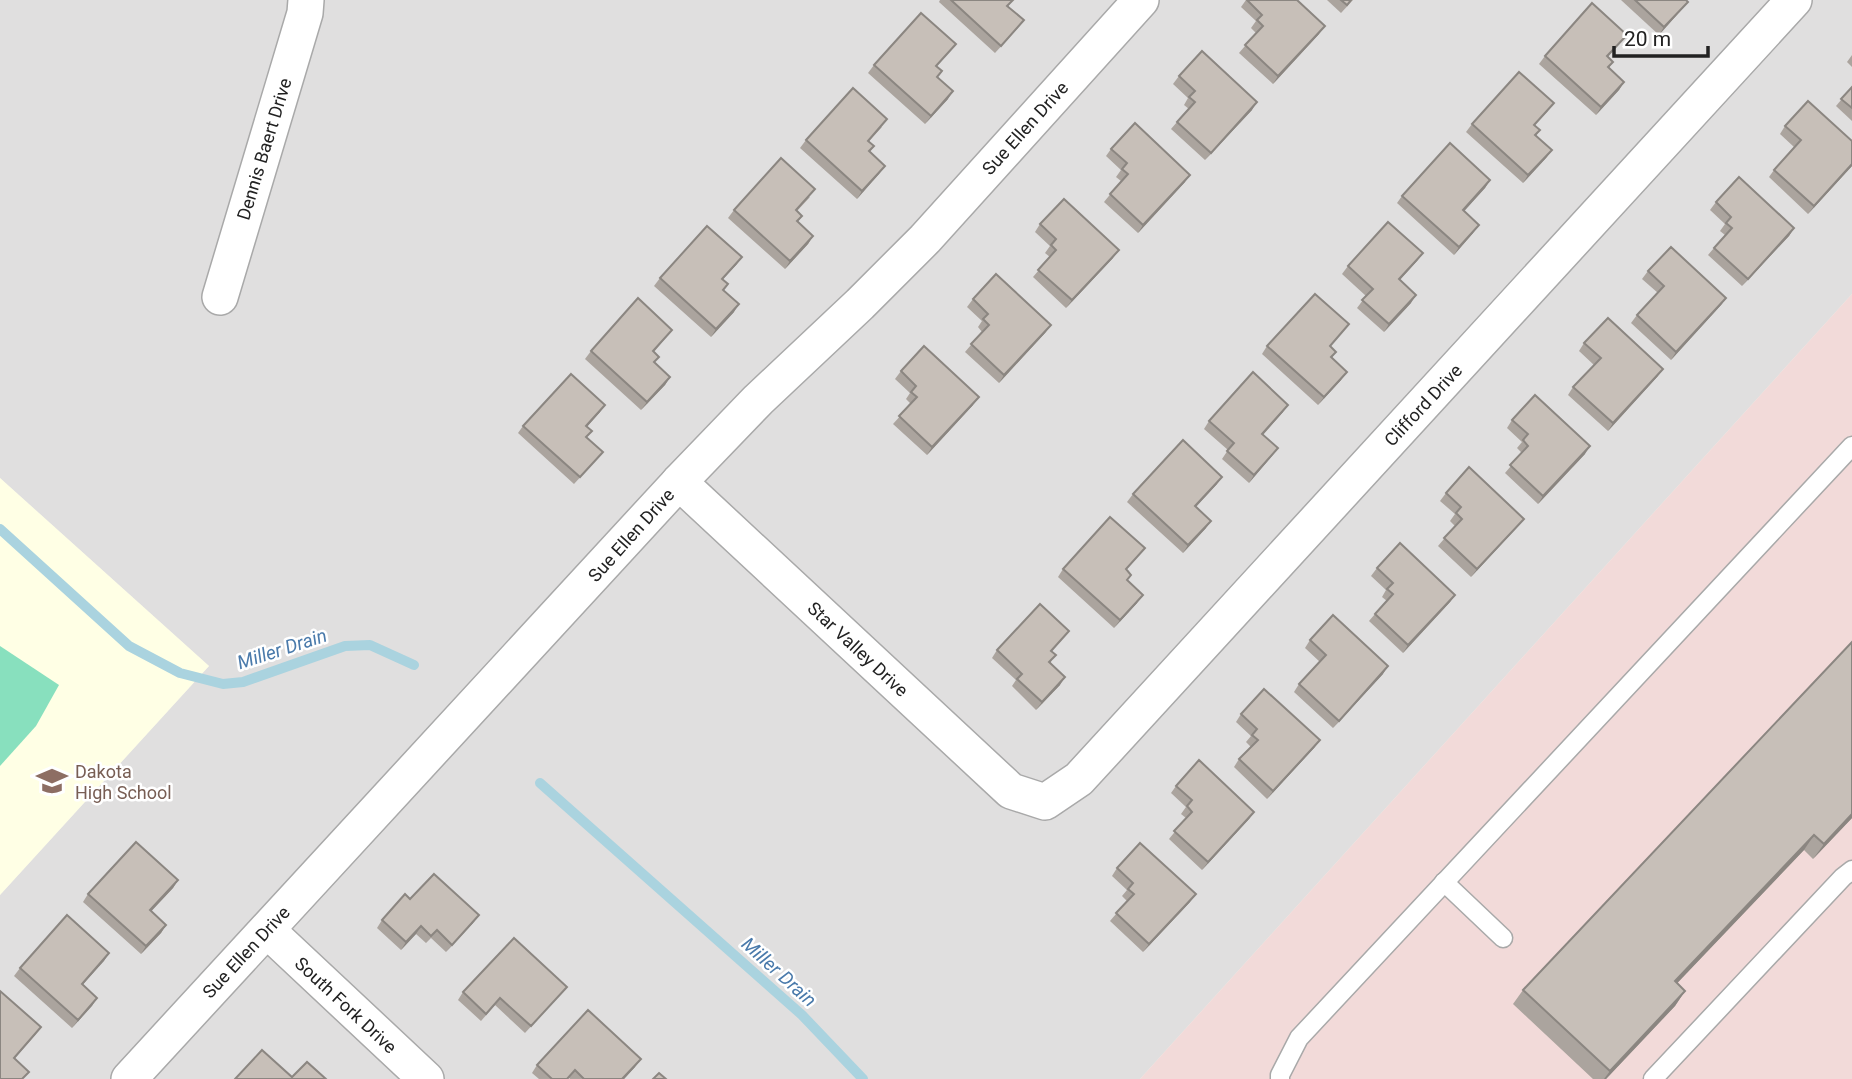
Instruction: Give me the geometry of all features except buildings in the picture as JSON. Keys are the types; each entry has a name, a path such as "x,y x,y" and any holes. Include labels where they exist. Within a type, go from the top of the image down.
{"street":[{"name":"Dennis Baert Drive","path":"220,297 305,13 306,0"},
{"name":"Sue Ellen Drive","path":"129,1079 679,482 758,400 925,239 1141,0"},
{"name":"Clifford Drive","path":"1045,802 1079,779 1794,0"},
{"name":"Star Valley Drive","path":"679,482 1011,791 1045,802"},
{"name":"South Fork Drive","path":"267,930 426,1079"}],"lane":[{"path":"1280,1079 1299,1038 1852,446"},
{"path":"1653,1079 1849,877"},
{"path":"1444,883 1503,938"}],"shaded area":[{"path":"0,0 1852,0 1852,294 1140,1079 0,1079 0,895 209,666 0,478"},
{"path":"1852,294 1852,1079 1140,1079"},
{"name":"Dakota High School","path":"0,478 209,666 0,895"}],"green space":[{"path":"0,646 59,685 36,726 0,766"}],"waterway":[{"name":"Miller Drain","path":"0,529 129,646 180,673 223,684 243,682 345,646 370,645 414,665"},
{"name":"Miller Drain","path":"540,783 802,1015 863,1079"}],"place":[{"name":"Dakota High School","path":"52,781"}]}
